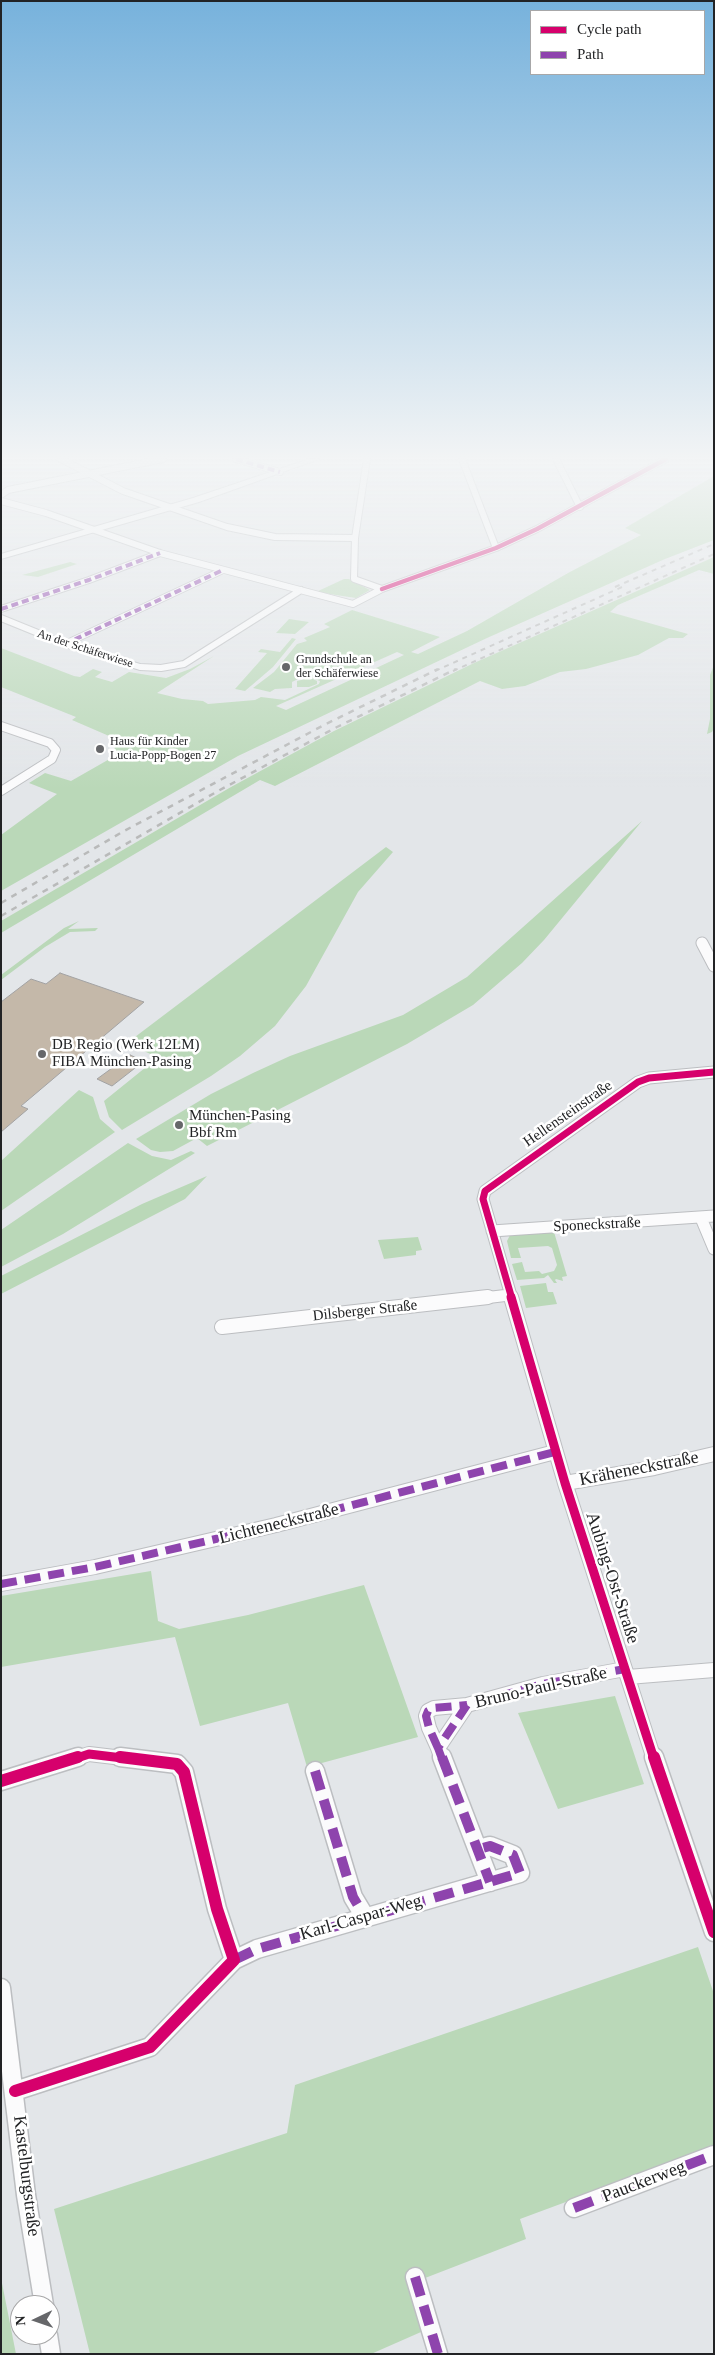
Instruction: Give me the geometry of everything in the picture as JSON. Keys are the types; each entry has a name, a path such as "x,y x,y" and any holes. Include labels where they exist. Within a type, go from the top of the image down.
{"street":[{"path":"1,610 118,569"},
{"path":"219,569 353,604 382,589 438,569"},
{"path":"354,569 354,579 382,589"},
{"path":"65,644 223,570"},
{"name":"An der Schäferwiese","path":"1,618 65,644 140,667 161,668 184,664 301,590"},
{"path":"1,726 50,743 56,750 52,759 1,791"},
{"path":"702,942 714,966"},
{"name":"Hellensteinstraße","path":"492,1231 483,1199 485,1191 515,1168 638,1082 649,1078 714,1072"},
{"name":"Sponeckstraße","path":"492,1231 714,1216"},
{"path":"701,1218 714,1249"},
{"name":"Aubing-Ost-Straße","path":"492,1231 555,1452 714,1932"},
{"name":"Dilsberger Straße","path":"222,1327 509,1295"},
{"name":"Lichteneckstraße","path":"1,1584 95,1568 276,1526 555,1452"},
{"name":"Kräheneckstraße","path":"565,1483 654,1468 714,1454"},
{"name":"Bruno-Paul-Straße","path":"438,1748 467,1705 543,1684 627,1673 714,1670"},
{"path":"467,1705 434,1708 428,1711 426,1716 429,1728 479,1850 490,1882 520,1873 513,1855 490,1846 479,1850"},
{"path":"1,1780 89,1754 178,1764 184,1772 217,1909 234,1960"},
{"path":"315,1771 353,1897 365,1917"},
{"name":"Karl-Caspar-Weg","path":"15,2091 150,2047 234,1960 257,1948 490,1882"},
{"name":"Kastelburgstraße","path":"1,1988 15,2091 26,2195 42,2295"},
{"name":"Pauckerweg","path":"574,2208 714,2155"},
{"path":"415,2278 438,2354"}],"green space":[{"path":"45,569 62,569 38,577 22,575"},
{"path":"576,569 643,569 487,638 238,756 1,891 1,835 57,794 29,783 45,773 71,781 113,757 116,739 72,720 76,717 1,687 1,648 74,676 80,677 93,669 102,672 95,677 112,682 129,672 166,678 190,669 214,656 157,693 182,699 203,701 208,704 255,700 261,697 285,700 319,684 320,681 309,677 317,681 317,684 309,687 297,687 297,681 309,678 302,677 292,682 292,688 275,689 270,692 253,688 274,672 297,644 307,641 304,638 330,627 324,624 352,610 440,637 411,652 418,654 467,631","holes":["397,652 404,655 286,710 276,706"]},
{"path":"687,569 714,569 714,574 699,570 618,605 610,612 688,634 683,638 669,638 638,655 586,669 560,672 525,686 502,689 480,681 275,786 260,780 1,933 1,921 231,787 334,731 474,663"},
{"path":"344,579 349,579 370,590 356,598 316,592"},
{"path":"289,619 309,622 295,634 276,633"},
{"path":"292,638 296,639 273,667 245,691 235,689 267,653 258,652 261,649 280,652"},
{"path":"714,665 714,728 712,732 707,734 710,719 710,675"},
{"path":"642,821 544,940 522,963 473,1005 407,1044 207,1146 197,1138 173,1151 160,1152 151,1150 136,1139 211,1094 253,1073 290,1056 403,1015 467,977"},
{"path":"386,847 393,852 358,892 306,986 275,1026 240,1056 211,1076 122,1130 109,1117 104,1101 156,1059 155,1056 128,1044 131,1040"},
{"path":"79,921 68,929 98,928 95,931 70,932 45,947 1,980 1,975 64,928"},
{"path":"79,1090 93,1097 100,1119 115,1132 1,1211 1,1161"},
{"path":"128,1143 152,1156 171,1160 191,1151 195,1153 63,1234 1,1267 1,1230"},
{"path":"207,1176 185,1199 1,1294 1,1276 142,1204"},
{"path":"554,1232 567,1276 562,1277 563,1281 556,1279 557,1283 554,1283 548,1275 544,1278 517,1280 512,1264 522,1262 525,1272 539,1271 542,1274 554,1271 557,1265 552,1248 548,1246 518,1248 521,1258 511,1258 507,1241 510,1235"},
{"path":"418,1237 422,1250 416,1251 416,1255 384,1259 378,1240"},
{"path":"546,1283 548,1292 553,1292 557,1304 526,1308 520,1286"},
{"path":"151,1571 158,1621 179,1629 248,1615 364,1585 418,1737 307,1767 288,1703 200,1726 175,1637 1,1667 1,1596"},
{"path":"615,1696 644,1784 558,1809 518,1713"},
{"path":"698,1947 714,1994 714,2147 520,2219 526,2239 407,2285 421,2332 371,2354 90,2354 54,2209 287,2133 295,2085"},
{"path":"1,2278 10,2324 10,2345 14,2345 16,2354 1,2354"}],"building":[{"name":"DB Regio (Werk 12LM) FIBA München-Pasing","path":"60,973 144,1002 21,1106 28,1109 1,1132 1,1002 31,979 46,984"},
{"path":"130,1055 144,1061 112,1086 97,1079"}],"railway":[{"path":"615,587 657,569"},
{"path":"453,671 681,569"},
{"path":"435,671 622,587"},
{"path":"1,903 124,831 326,724 438,669"},
{"path":"1,916 218,791 337,727 456,669"}],"marked path":[{"path":"1,609 118,569"},
{"path":"65,644 223,570"},
{"path":"1,1584 95,1567 276,1525 555,1452"},
{"path":"490,1882 438,1748 467,1705 543,1684 625,1669"},
{"path":"438,1748 429,1728 426,1716 428,1711 434,1708 467,1705"},
{"path":"315,1771 353,1897 365,1917"},
{"path":"234,1960 257,1949 520,1873 513,1855 490,1846 479,1849"},
{"path":"574,2208 714,2155"},
{"path":"415,2277 438,2354"}],"cycle path":[{"path":"382,589 438,569"},
{"path":"714,1072 649,1078 638,1082 485,1191 483,1199 565,1483 641,1720 714,1932"},
{"path":"1,1781 89,1754 177,1764 184,1772 217,1909 234,1960 150,2047 15,2091"}],"place":[{"name":"Grundschule an der Schäferwiese","path":"286,667"},
{"name":"Haus für Kinder Lucia-Popp-Bogen 27","path":"100,749"},
{"name":"DB Regio (Werk 12LM) FIBA München-Pasing","path":"42,1054"},
{"name":"München-Pasing Bbf Rm","path":"179,1125"}]}
